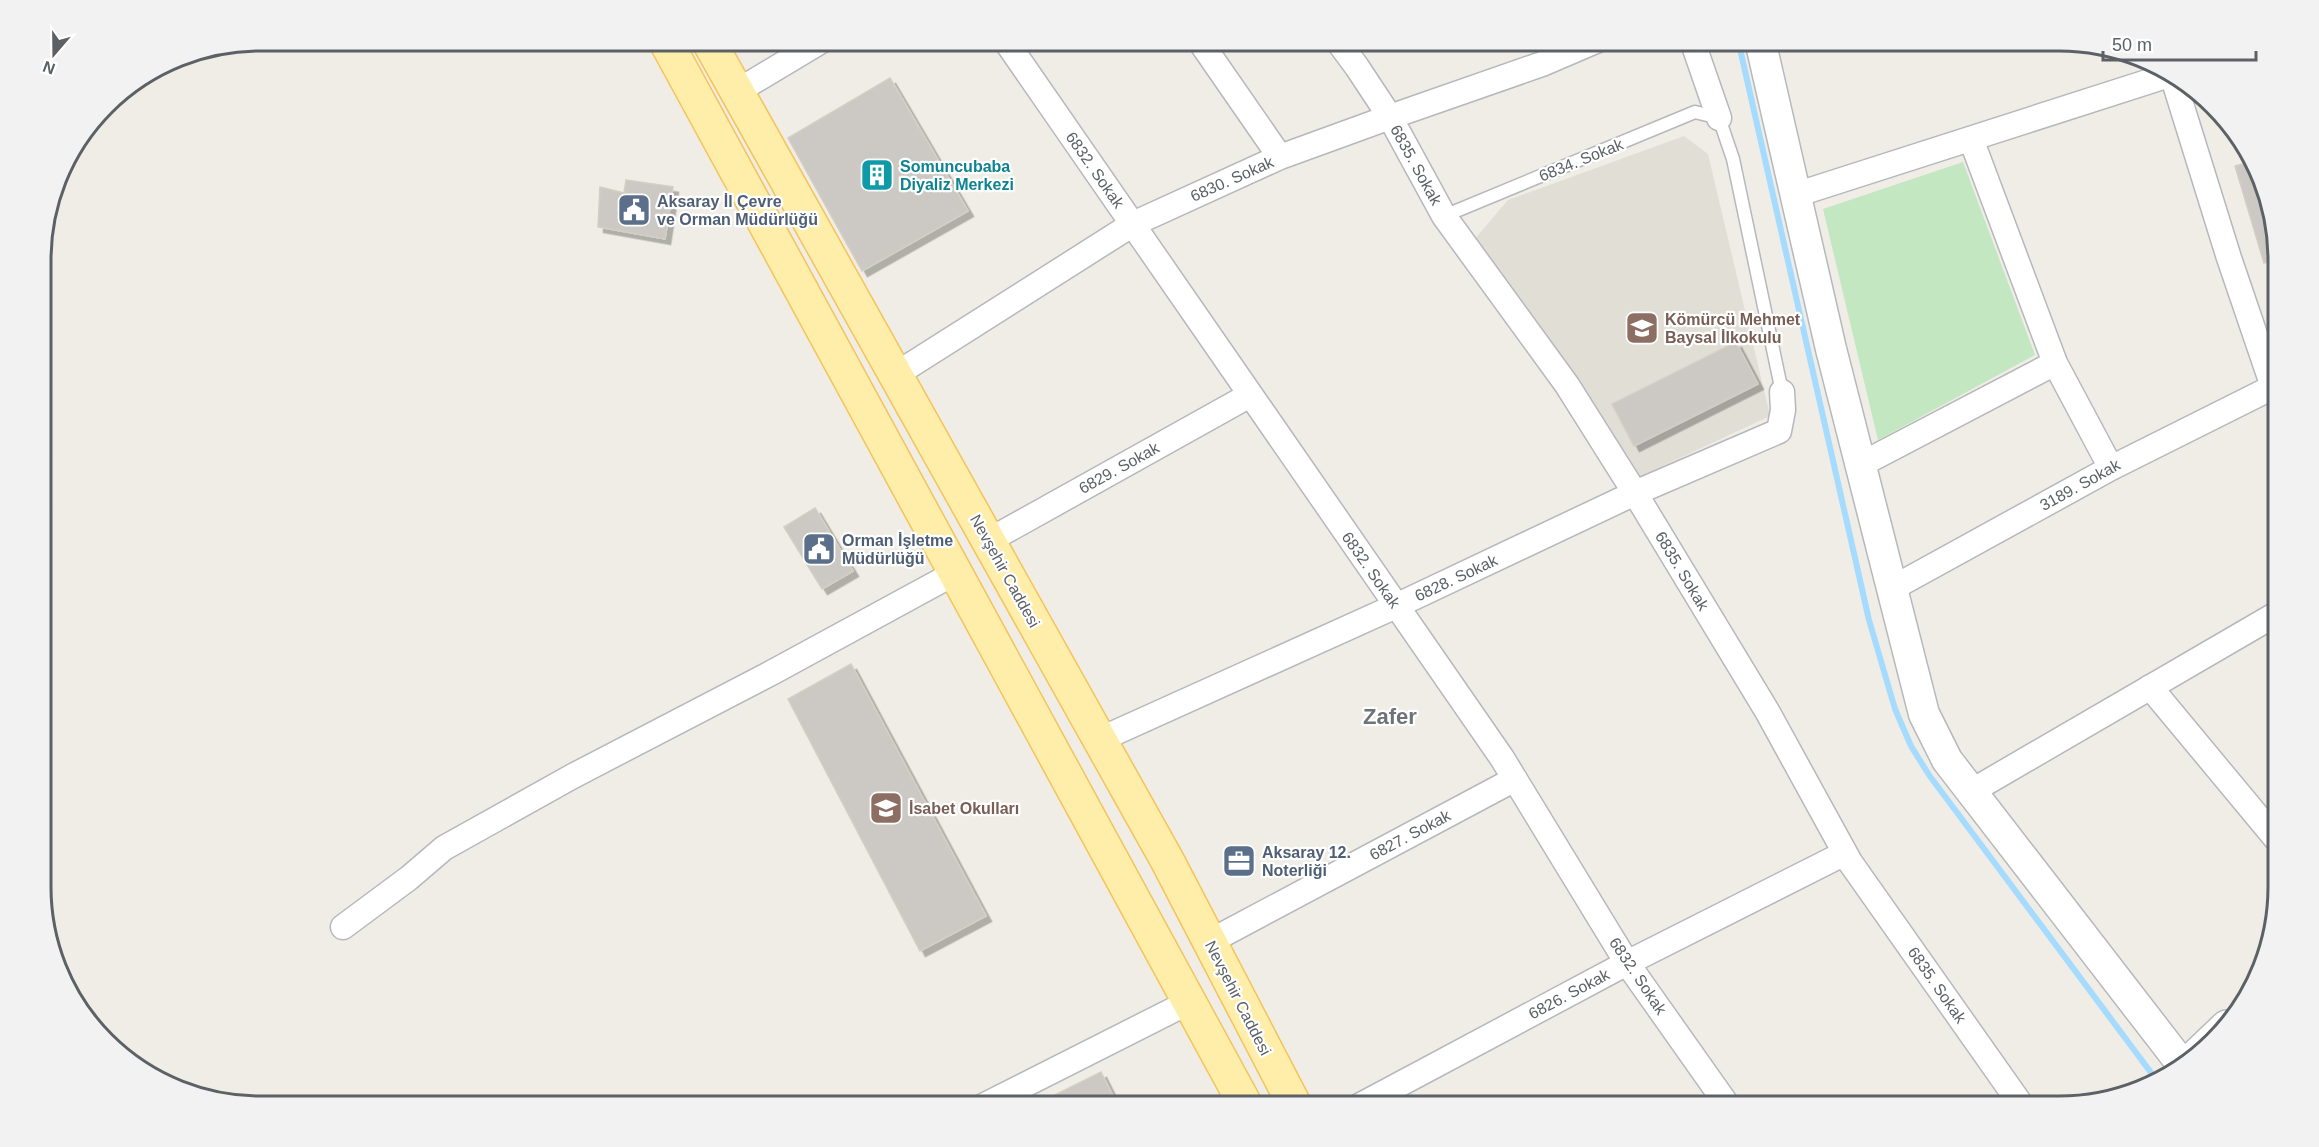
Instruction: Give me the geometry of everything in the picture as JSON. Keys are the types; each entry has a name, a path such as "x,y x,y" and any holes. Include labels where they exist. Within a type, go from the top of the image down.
{"main road":[{"path":"671,51 1241,1096"},
{"name":"Nevşehir Caddesi","path":"714,51 1167,860 1290,1096"}],"street":[{"path":"736,92 805,51"},
{"name":"6832. Sokak","path":"1013,51 1515,779 1627,963 1721,1096"},
{"path":"1207,51 1280,157"},
{"name":"6835. Sokak","path":"1346,51 1390,117 1444,216 1567,385 1635,493 1767,711 1845,853 2015,1096"},
{"name":"6830. Sokak","path":"895,375 1133,225 1280,157 1542,64 1572,51"},
{"path":"1696,51 1719,118"},
{"path":"1762,51 1860,465 1924,714 1947,760 2179,1058"},
{"path":"1795,195 2160,78"},
{"path":"2176,86 2229,258 2268,371"},
{"path":"1971,139 2055,363 2111,468"},
{"path":"1860,465 2055,363"},
{"name":"6828. Sokak","path":"1099,740 1396,606 1635,493 1779,431 1783,410 1782,392"},
{"name":"3189. Sokak","path":"1891,589 2111,468 2268,394"},
{"name":"6829. Sokak","path":"988,541 1250,396"},
{"path":"343,927 409,878 444,848 573,776 773,672 955,573"},
{"path":"1972,791 2268,619"},
{"path":"2150,687 2268,829"},
{"name":"6827. Sokak","path":"1209,942 1515,779"},
{"name":"6826. Sokak","path":"1378,1096 1627,963 1845,853"},
{"path":"1003,1096 1189,1002"}],"lane":[{"name":"6834. Sokak","path":"1444,216 1695,112 1719,118"},
{"path":"1719,118 1733,159 1782,392"}],"shaded area":[{"name":"Kömürcü Mehmet Baysal İlkokulu","path":"1684,136 1708,154 1770,416 1637,478 1474,240 1508,200"}],"green space":[{"path":"1963,162 2035,355 1878,440 1823,209"}],"building":[{"name":"Somuncubaba Diyaliz Merkezi","path":"890,78 968,211 862,271 788,138"},
{"path":"2244,164 2261,206 2268,262 2264,263 2235,166"},
{"name":"Aksaray İl Çevre ve Orman Müdürlüğü","path":"626,180 673,187 665,239 598,227 600,187 624,193"},
{"path":"1736,342 1758,384 1634,446 1612,404"},
{"name":"Orman İşletme Müdürlüğü","path":"815,508 853,571 822,589 784,527"},
{"name":"İsabet Okulları","path":"851,664 986,916 920,951 788,699"},
{"path":"1101,1072 1113,1096 1053,1096"}],"waterway":[{"path":"1740,51 1869,620 1895,709 1911,746 1929,775 2152,1074"}],"place":[{"name":"Somuncubaba Diyaliz Merkezi","path":"877,175"},
{"name":"Aksaray İl Çevre ve Orman Müdürlüğü","path":"634,210"},
{"name":"Kömürcü Mehmet Baysal İlkokulu","path":"1642,328"},
{"name":"Orman İşletme Müdürlüğü","path":"819,549"},
{"name":"İsabet Okulları","path":"886,808"},
{"name":"Aksaray 12. Noterliği","path":"1239,861"}],"district":[{"name":"Zafer","path":"1390,716"}]}
